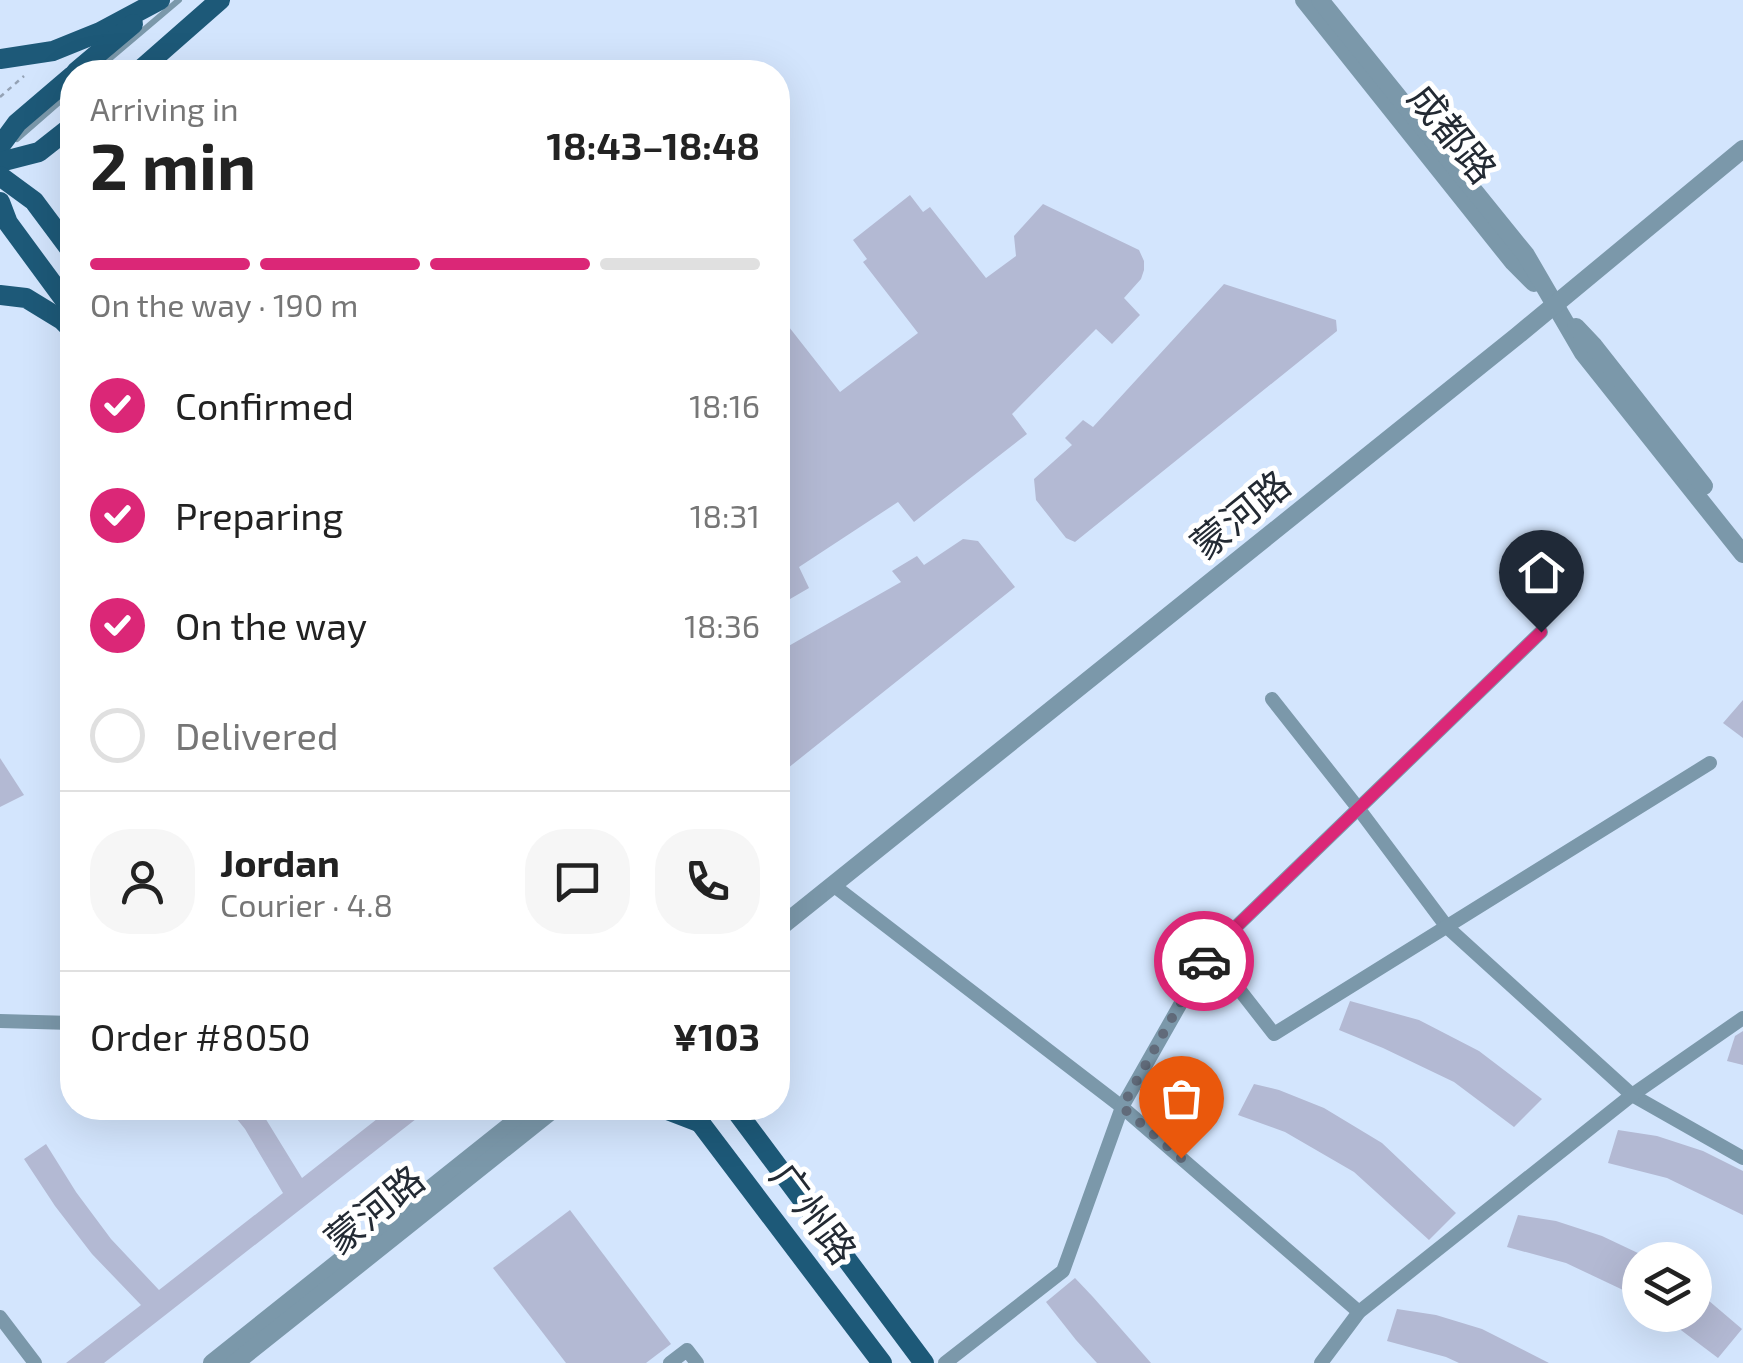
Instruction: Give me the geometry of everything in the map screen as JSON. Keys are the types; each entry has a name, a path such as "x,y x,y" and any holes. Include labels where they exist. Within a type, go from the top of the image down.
{"main road":[{"path":"0,58 52,51 100,32 160,0"},
{"path":"90,60 160,0"},
{"path":"152,60 220,0"},
{"path":"0,150 17,123 60,86"},
{"path":"0,162 40,152 60,136"},
{"path":"0,176 34,201 60,236"},
{"path":"0,202 8,223 60,294"},
{"path":"0,294 26,298 60,319"},
{"name":"广州路","path":"699,1120 882,1363"},
{"name":"广州路","path":"743,1120 924,1363"}],"street":[{"name":"成都路","path":"1304,0 1513,262 1594,346 1743,535"},
{"name":"成都路","path":"1320,0 1526,256 1583,353 1743,554"},
{"name":"蒙河路","path":"790,919 1743,149"},
{"path":"944,1363 1063,1271 1122,1107 1210,952 1541,632"},
{"path":"1272,699 1447,926 1632,1095 1743,1158"},
{"path":"1210,952 1274,1034 1710,763"},
{"path":"833,885 1122,1107 1359,1312"},
{"path":"1321,1363 1359,1312 1632,1095 1743,1018"},
{"path":"0,1021 60,1023"},
{"name":"蒙河路","path":"212,1363 517,1120"},
{"name":"蒙河路","path":"235,1363 541,1120"},
{"path":"0,1317 35,1363"},
{"path":"670,1363 687,1350 696,1363"}],"lane":[{"path":"108,60 179,0"},
{"path":"0,150 60,101"}],"building":[{"path":"910,195 923,212 930,207 986,278 1016,256 1014,236 1043,204 1139,250 1144,270 1124,298 1140,315 1112,344 1096,329 1012,414 1027,434 914,522 898,502 799,567 809,588 790,599 790,328 840,392 918,333 863,262 867,259 853,240"},
{"path":"1224,284 1336,320 1337,331 1075,542 1066,538 1036,500 1034,479 1072,445 1065,438 1083,420 1093,427"},
{"path":"963,539 978,541 1015,587 790,766 790,645 901,582 892,571 917,556 924,565"},
{"path":"1743,700 1743,738 1723,723"},
{"path":"0,758 24,795 0,807"},
{"path":"1350,1001 1419,1020 1479,1051 1542,1099 1514,1127 1454,1082 1339,1030"},
{"path":"1743,1031 1743,1065 1727,1061 1735,1036"},
{"path":"1254,1084 1324,1108 1382,1143 1456,1213 1429,1240 1354,1172 1285,1132 1238,1115"},
{"path":"238,1120 266,1120 302,1178 376,1120 415,1120 104,1363 66,1363 141,1305 92,1254 24,1159 46,1144 111,1239 159,1290 283,1193"},
{"path":"1618,1130 1657,1136 1703,1151 1743,1171 1743,1215 1667,1178 1608,1163"},
{"path":"570,1210 671,1344 646,1363 566,1363 493,1268"},
{"path":"1518,1215 1556,1221 1602,1236 1622,1245 1622,1289 1566,1263 1507,1247"},
{"path":"1075,1278 1151,1363 1097,1363 1076,1340 1046,1302"},
{"path":"1712,1303 1742,1329 1718,1358 1684,1332 1712,1332"},
{"path":"1397,1309 1436,1315 1482,1329 1549,1363 1459,1363 1387,1341"}],"way so far":[{"path":"1181,1158 1122,1107 1204,961"}],"route":[{"path":"1204,961 1541,632"}]}
